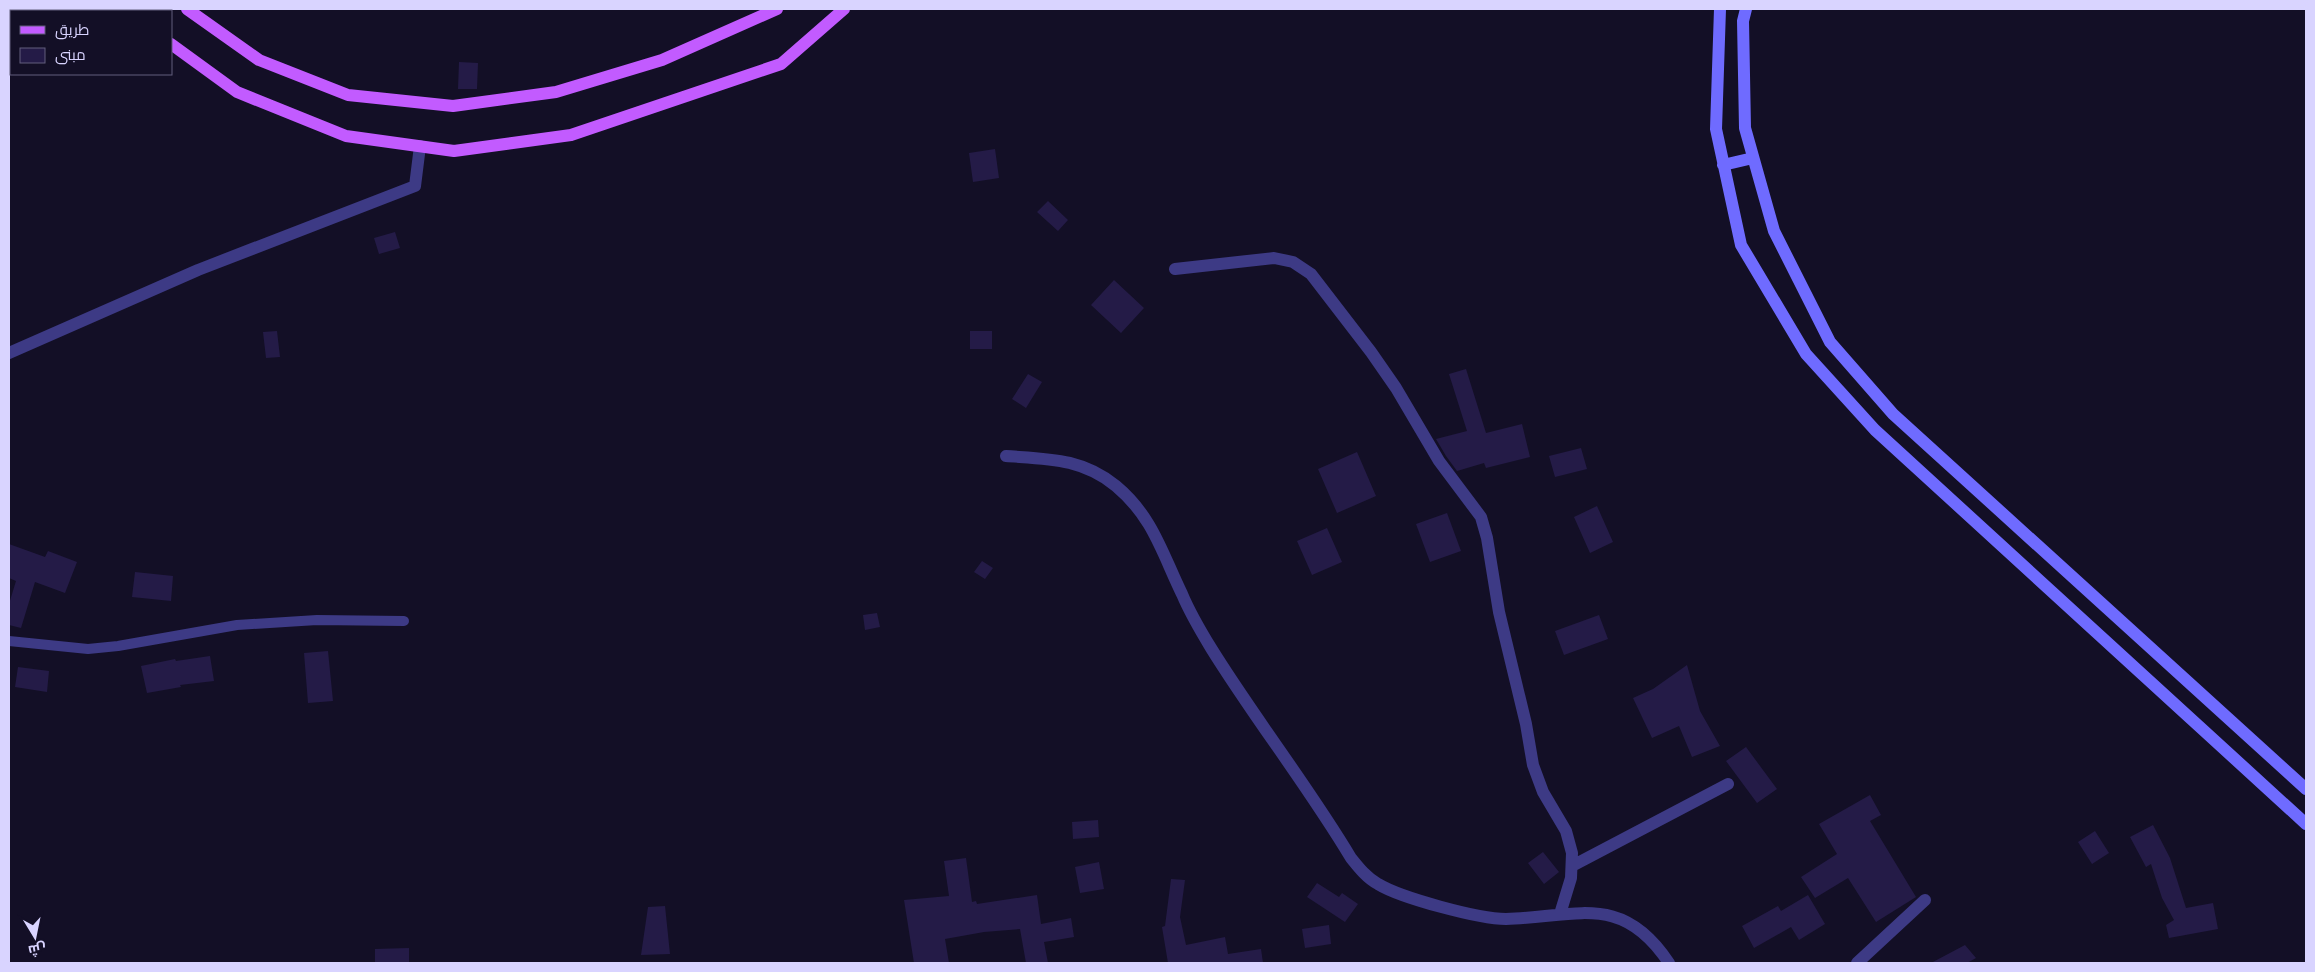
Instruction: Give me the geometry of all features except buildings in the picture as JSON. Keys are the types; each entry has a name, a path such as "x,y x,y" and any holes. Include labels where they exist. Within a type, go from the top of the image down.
{"main road":[{"path":"187,9 259,60 348,95 453,106 556,92 662,60 777,9"},
{"path":"172,45 238,92 346,136 454,151 571,135 781,64 844,9"},
{"path":"1720,9 1716,129 1741,245 1806,354 1875,430 2306,824"},
{"path":"1746,9 1743,21 1745,128 1774,231 1830,342 1892,414 2306,789"},
{"path":"1723,165 1754,158"}],"street":[{"path":"9,354 198,270 415,186 420,146"},
{"path":"1175,269 1274,258 1293,262 1303,267 1371,352 1396,388 1439,461 1476,508 1485,528 1499,612 1526,724 1533,765 1542,792 1566,831 1572,866 1560,914"},
{"path":"1006,456 1055,459 1086,466 1115,486 1140,510 1156,534 1182,595 1211,649 1351,858 1366,876 1388,890 1477,916 1504,919 1592,912 1624,920 1649,937 1669,963"},
{"path":"1572,866 1728,784"},
{"path":"1857,963 1925,900"}],"lane":[{"path":"9,641 88,649 118,646 236,625 317,620 404,621"}]}
